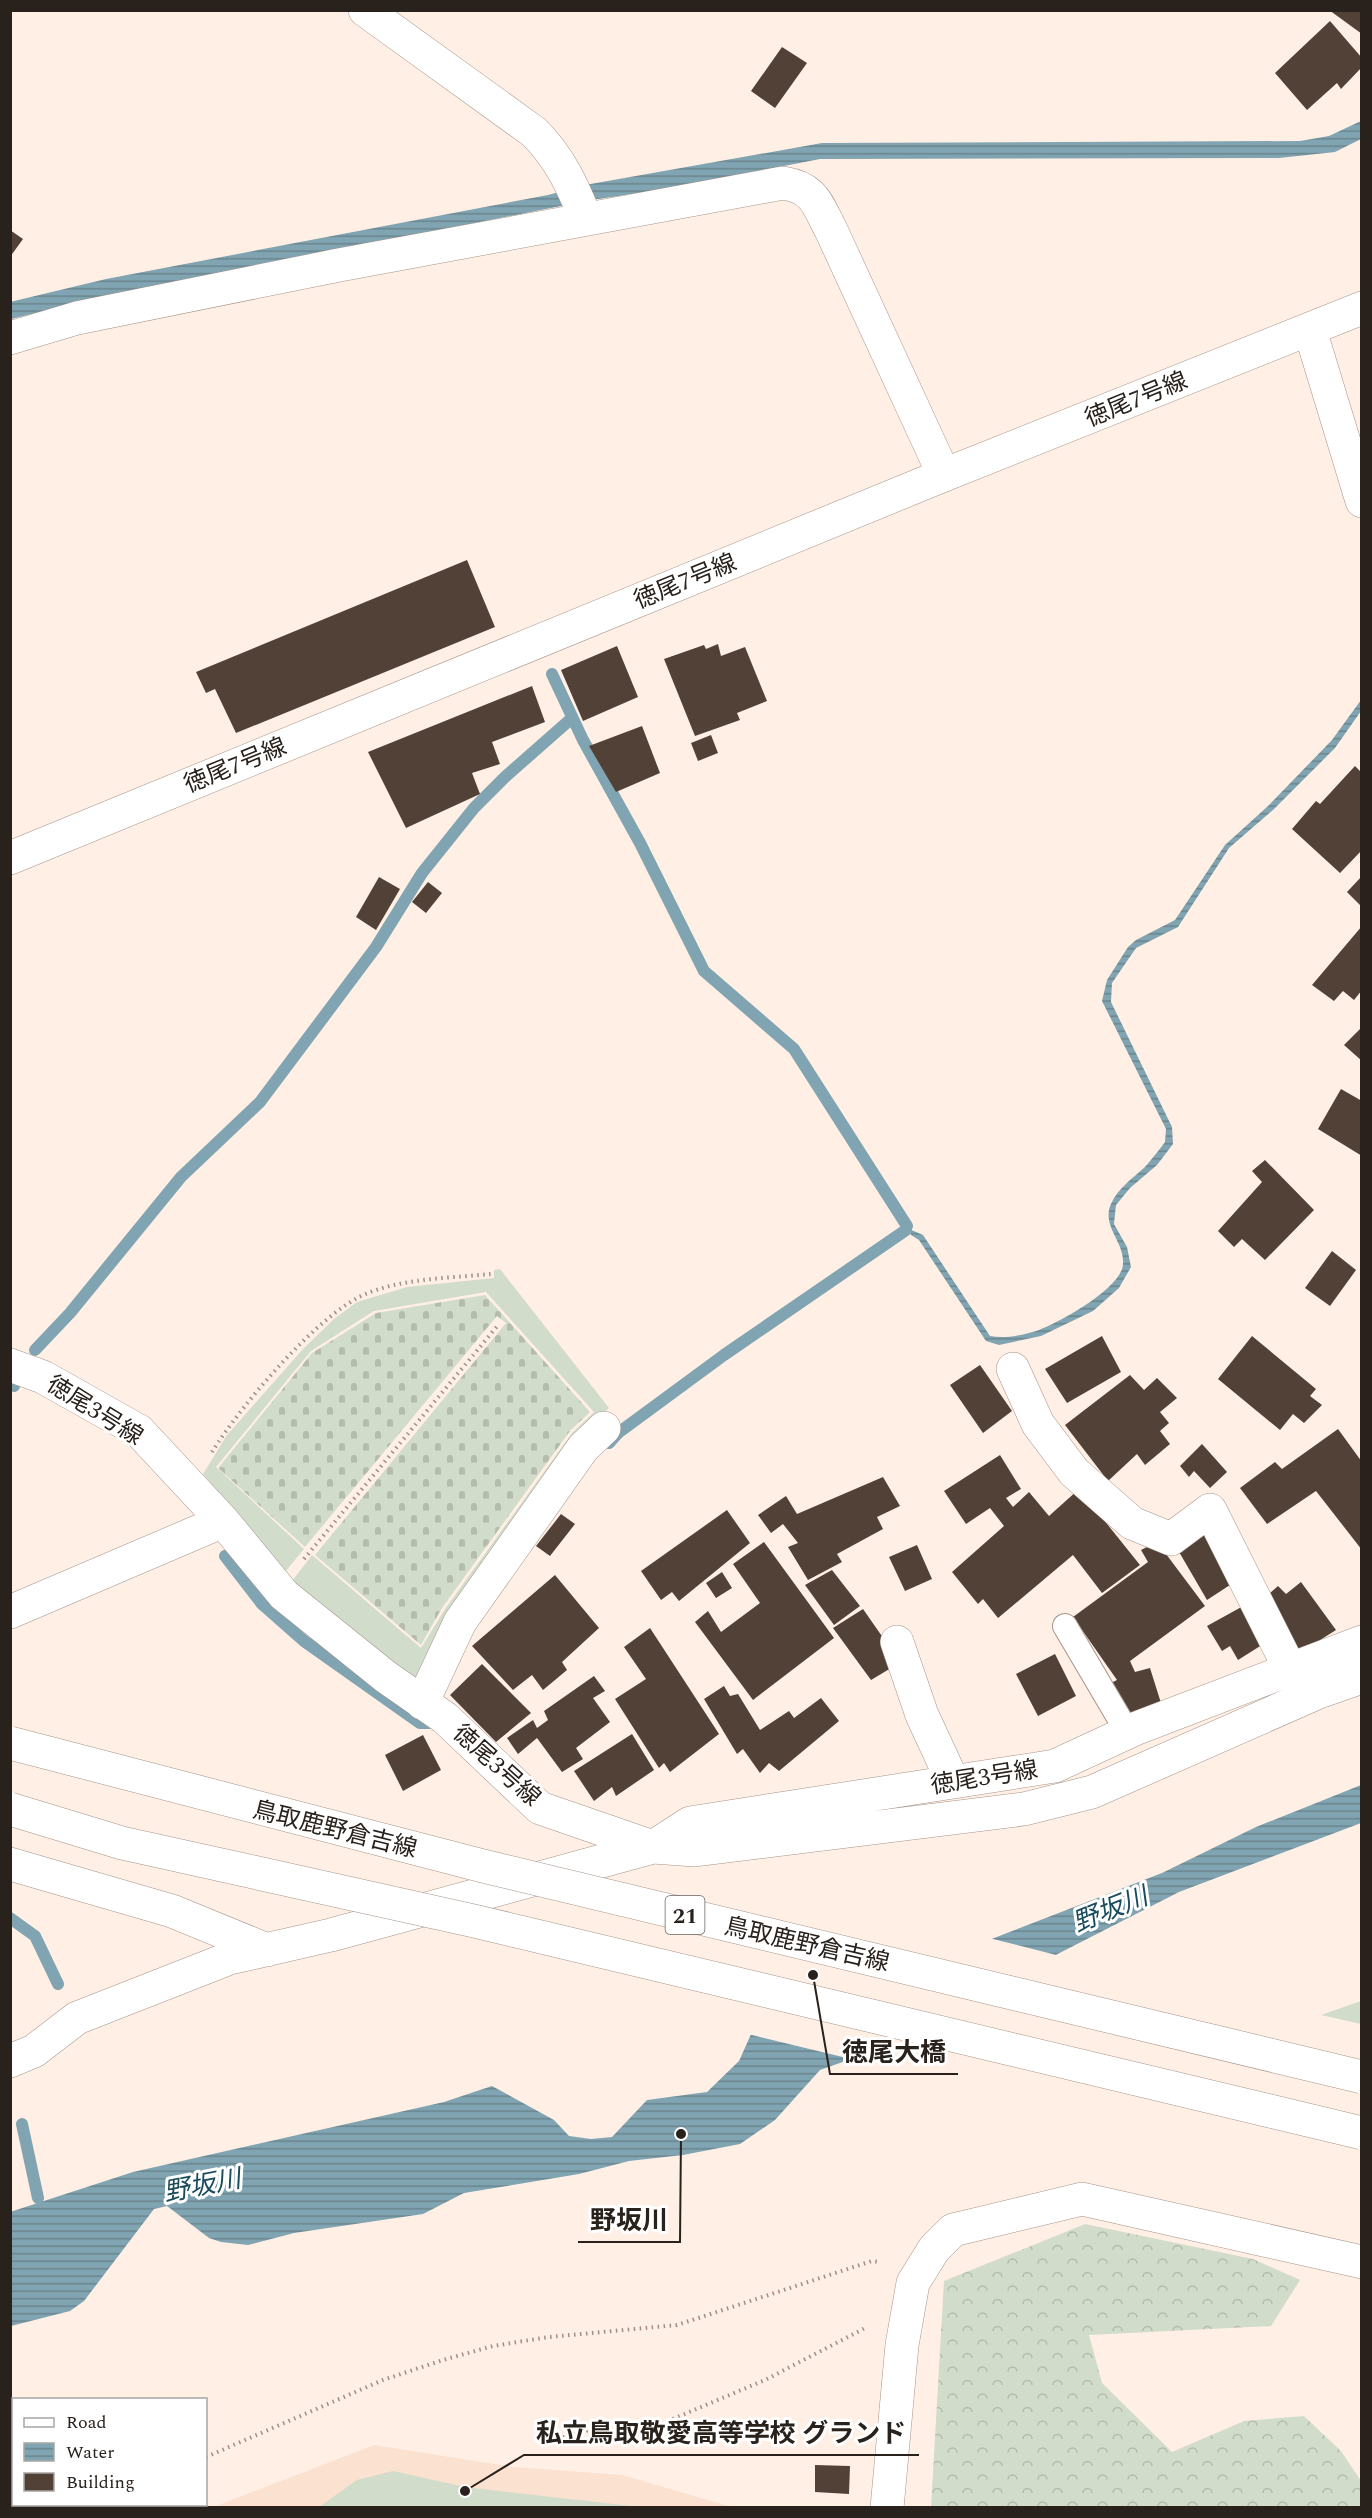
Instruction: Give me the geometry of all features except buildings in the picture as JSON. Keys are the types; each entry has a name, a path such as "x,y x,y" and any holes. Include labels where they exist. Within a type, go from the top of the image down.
{"street":[{"path":"365,10 534,132 551,149 566,173 586,219"},
{"path":"10,338 77,318 783,183 800,186 813,196 831,230 944,475"},
{"name":"徳尾7号線","path":"10,858 944,475 1362,308"},
{"path":"1310,330 1362,501"},
{"name":"徳尾3号線","path":"10,1365 43,1377 139,1431 224,1521 279,1588 386,1677 445,1718 540,1808 653,1847 690,1823 1055,1767 1128,1733 1362,1642"},
{"path":"1013,1369 1038,1424 1074,1472 1132,1523 1171,1539 1210,1510 1290,1669"},
{"path":"423,1703 460,1622 584,1448 604,1428"},
{"path":"10,1612 224,1521"},
{"path":"897,1642 922,1715 953,1782"},
{"path":"10,2061 34,2051 77,2018 230,1958 331,1935 653,1847 695,1850 1024,1809 1092,1792 1319,1692 1362,1677"},
{"name":"鳥取鹿野倉吉線","path":"10,1743 483,1866 1362,2077"},
{"name":"21","path":"10,1809 122,1843 474,1921 1362,2133"},
{"path":"10,1864 172,1911 267,1950"},
{"path":"887,2508 902,2345 913,2283 934,2249 953,2230 1082,2199 1362,2262"}],"lane":[{"path":"1065,1626 1128,1733"}],"path":[{"path":"191,1485 224,1432 283,1363 326,1320 349,1302 369,1292 405,1283 491,1274"},
{"path":"279,1588 499,1324"},
{"path":"207,2457 383,2380 493,2346 549,2337 677,2325 872,2261 924,2266"},
{"path":"540,2444 590,2430 616,2435 642,2432 765,2380 852,2333 908,2309"}],"shaded area":[{"path":"374,2445 513,2467 622,2475 732,2507 211,2508"}],"green space":[{"path":"500,1269 609,1408 599,1417 418,1682 292,1581 312,1555 421,1648 445,1609 572,1433 594,1412 486,1292 374,1311 311,1351 216,1467 304,1549 285,1572 203,1474 227,1435 303,1349 334,1319 357,1302 407,1287 494,1278 494,1270"},
{"path":"485,1295 590,1412 570,1431 442,1608 421,1645 315,1555 506,1323 497,1316 305,1547 218,1468 312,1353 376,1313"},
{"path":"1361,2001 1361,2024 1321,2015"},
{"path":"1085,2224 1253,2259 1300,2280 1271,2326 1089,2335 1102,2383 1172,2452 1244,2421 1304,2416 1341,2451 1361,2481 1361,2507 931,2507 944,2281"},
{"path":"393,2471 465,2487 640,2507 319,2507 357,2480"}],"water":[{"path":"1361,121 1361,139 1335,152 1279,158 820,159 660,190 591,200 111,295 11,319 10,302 106,279 548,195 585,185 822,143 1300,141 1329,136"},
{"path":"1361,700 1361,711 1335,748 1273,810 1229,848 1178,927 1136,948 1112,983 1111,1002 1172,1127 1173,1144 1157,1165 1130,1188 1116,1205 1114,1224 1127,1247 1131,1267 1119,1288 1093,1311 1041,1336 999,1345 986,1341 919,1240 911,1235 909,1229 923,1235 990,1336 1014,1336 1039,1330 1075,1312 1112,1283 1120,1273 1123,1256 1109,1220 1111,1204 1122,1188 1145,1167 1165,1142 1166,1129 1102,1001 1107,980 1128,947 1136,940 1175,920 1225,845 1268,806 1332,740"},
{"path":"1361,1785 1361,1823 1179,1892 854,2058 820,2070 775,2120 740,2144 683,2155 629,2161 579,2174 464,2193 423,2214 294,2233 248,2245 221,2242 209,2238 167,2206 154,2209 84,2301 70,2311 11,2326 10,2212 133,2172 444,2102 492,2086 554,2120 569,2136 591,2139 612,2137 647,2100 707,2092 739,2061 752,2032 1162,1873 1256,1827"}],"pier":[{"path":"989,1938 1060,1956 855,2060 748,2034 751,2029"}],"waterway":[{"path":"552,674 583,740 640,843 704,971 794,1049 907,1226"},
{"path":"35,1350 70,1313 181,1177 260,1102 376,947 422,873 474,808 505,777 572,718"},
{"path":"609,1443 618,1433 724,1355 906,1230"},
{"path":"10,1384 14,1386"},
{"path":"225,1556 262,1604 304,1641 420,1723 429,1723"},
{"path":"10,1918 35,1936 58,1984"},
{"path":"22,2124 38,2198"}],"place":[{"name":"徳尾大橋","path":"813,1975"},
{"name":"野坂川","path":"681,2134"},
{"name":"私立鳥取敬愛高等学校 グランド","path":"465,2491"}]}
